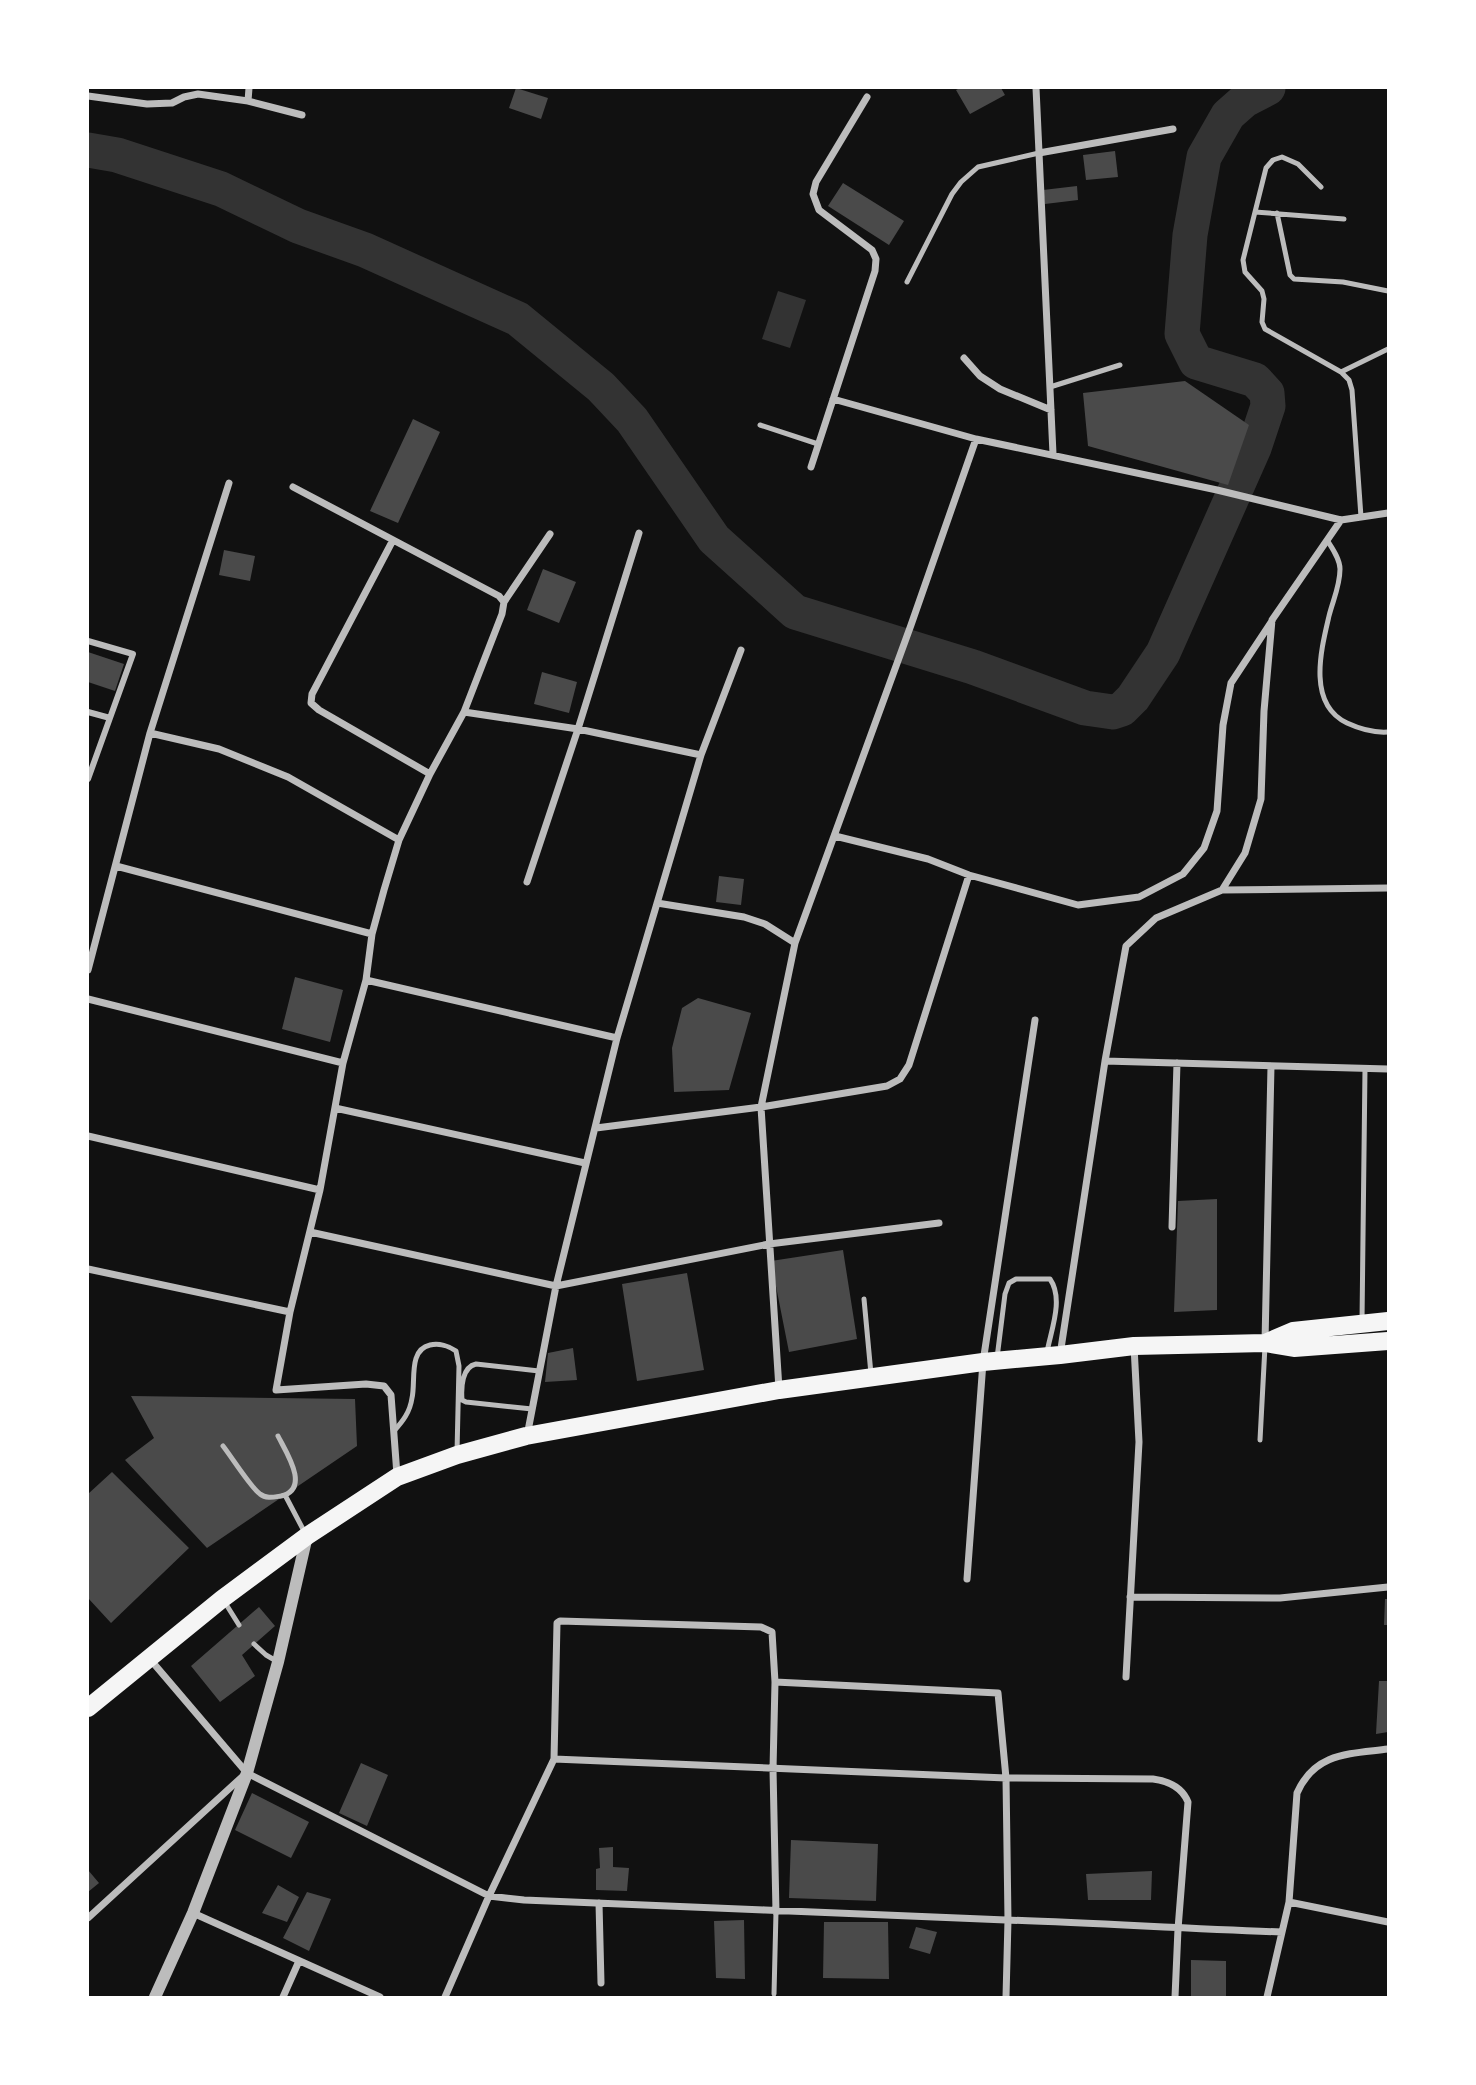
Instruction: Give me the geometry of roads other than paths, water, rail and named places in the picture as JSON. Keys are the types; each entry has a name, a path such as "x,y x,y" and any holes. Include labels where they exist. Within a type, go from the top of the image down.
{"main road":[{"path":"1265,1343 1293,1331 1388,1321"},
{"path":"88,1708 222,1599 307,1536 397,1477 457,1455 527,1436 779,1390 989,1361 1134,1346 1265,1343 1294,1348 1388,1340"}],"street":[{"path":"247,101 249,88"},
{"path":"1036,88 1053,454"},
{"path":"88,96 148,104 172,103 198,94 247,101 302,115"},
{"path":"811,467 875,271 876,259 872,250 819,210 813,194 816,182 867,97"},
{"path":"1039,153 1173,129"},
{"path":"964,358 980,376 1000,389 1051,410"},
{"path":"833,399 976,439 1217,490 1341,520 1388,513"},
{"path":"779,1390 761,1107 795,943 976,439"},
{"path":"88,966 150,733 229,483"},
{"path":"293,487 499,596 504,603"},
{"path":"835,836 928,859 969,875 1078,905 1139,898 1183,874 1204,849 1217,811 1223,725 1231,683 1341,520"},
{"path":"527,882 639,533"},
{"path":"397,1477 391,1395 384,1387 366,1384 276,1390 290,1312 320,1191 343,1063 366,980 372,934 400,840 430,774 464,712 504,603 550,534"},
{"path":"393,540 312,694 311,703 430,774"},
{"path":"1222,890 1245,853 1261,799 1264,711 1272,620"},
{"path":"88,641 133,654 88,779"},
{"path":"527,1436 556,1286 617,1038 701,755 741,650"},
{"path":"88,712 110,718"},
{"path":"464,712 578,729 701,755"},
{"path":"150,733 219,749 288,777 400,840"},
{"path":"116,866 372,934"},
{"path":"596,1128 761,1107 887,1086 900,1079 909,1065 969,875"},
{"path":"1053,1356 1126,946 1156,918 1222,890 1388,888"},
{"path":"657,904 744,917 765,924 795,943"},
{"path":"366,980 617,1038"},
{"path":"88,999 343,1063"},
{"path":"967,1579 989,1361 991,1310 1035,1020"},
{"path":"1105,1060 1388,1069"},
{"path":"1172,1227 1177,1063"},
{"path":"1265,1343 1271,1066"},
{"path":"335,1108 585,1163"},
{"path":"88,1136 320,1191"},
{"path":"310,1232 556,1286 769,1244 939,1223"},
{"path":"88,1269 290,1312"},
{"path":"1126,1677 1139,1442 1134,1346"},
{"path":"155,1997 192,1913 247,1773 278,1661 307,1536"},
{"path":"1130,1597 1280,1598 1388,1587"},
{"path":"444,1997 554,1759 557,1623 560,1621 765,1628 773,1634 776,1912"},
{"path":"149,1658 247,1773 489,1896 776,1912 1282,1932"},
{"path":"775,1682 995,1691 999,1695 1006,1778 1006,1997"},
{"path":"1267,1997 1289,1902 1297,1793 1303,1779 1316,1766 1334,1758 1388,1749"},
{"path":"554,1759 1006,1778 1163,1780 1176,1787 1188,1802 1175,1997"},
{"path":"88,1918 247,1773"},
{"path":"1289,1902 1388,1922"},
{"path":"599,1903 601,1983"},
{"path":"192,1913 380,1997"},
{"path":"283,1997 299,1961"}],"lane":[{"path":"907,282 952,194 961,182 978,167 1039,153"},
{"path":"1321,187 1298,164 1282,157 1273,160 1266,168 1242,260 1245,272 1262,291 1262,322 1265,329 1341,372 1349,380 1352,390 1361,517"},
{"path":"1255,212 1344,219"},
{"path":"1277,213 1290,275 1294,279 1343,282 1388,291"},
{"path":"1341,372 1388,349"},
{"path":"1050,387 1120,365"},
{"path":"760,425 818,444"},
{"path":"1327,540 1340,565 1339,585 1322,653 1320,674 1324,701 1338,719 1359,729 1388,732"},
{"path":"1362,1324 1365,1069"},
{"path":"989,1361 1009,1283 1016,1279 1050,1279 1055,1287 1053,1356"},
{"path":"864,1299 872,1377"},
{"path":"991,1310 1003,1310"},
{"path":"1260,1440 1265,1343"},
{"path":"394,1431 408,1411 413,1397 417,1354 425,1346 436,1344 452,1347 456,1350 459,1366 457,1455"},
{"path":"532,1409 466,1402 462,1400 463,1385 470,1365 539,1371"},
{"path":"223,1446 259,1494 269,1498 285,1495 294,1488 296,1480 295,1471 278,1436"},
{"path":"285,1495 307,1536"},
{"path":"222,1599 239,1625"},
{"path":"254,1644 278,1661"},
{"path":"774,1994 776,1912"}],"waterway":[{"path":"88,150 117,155 221,189 298,226 365,250 518,319 601,387 632,420 714,539 795,612 973,667 1085,708 1113,712 1122,709 1133,698 1163,653 1254,448 1268,406 1267,393 1255,380 1196,362 1182,334 1190,235 1204,157 1228,115 1245,100 1268,88"}]}
